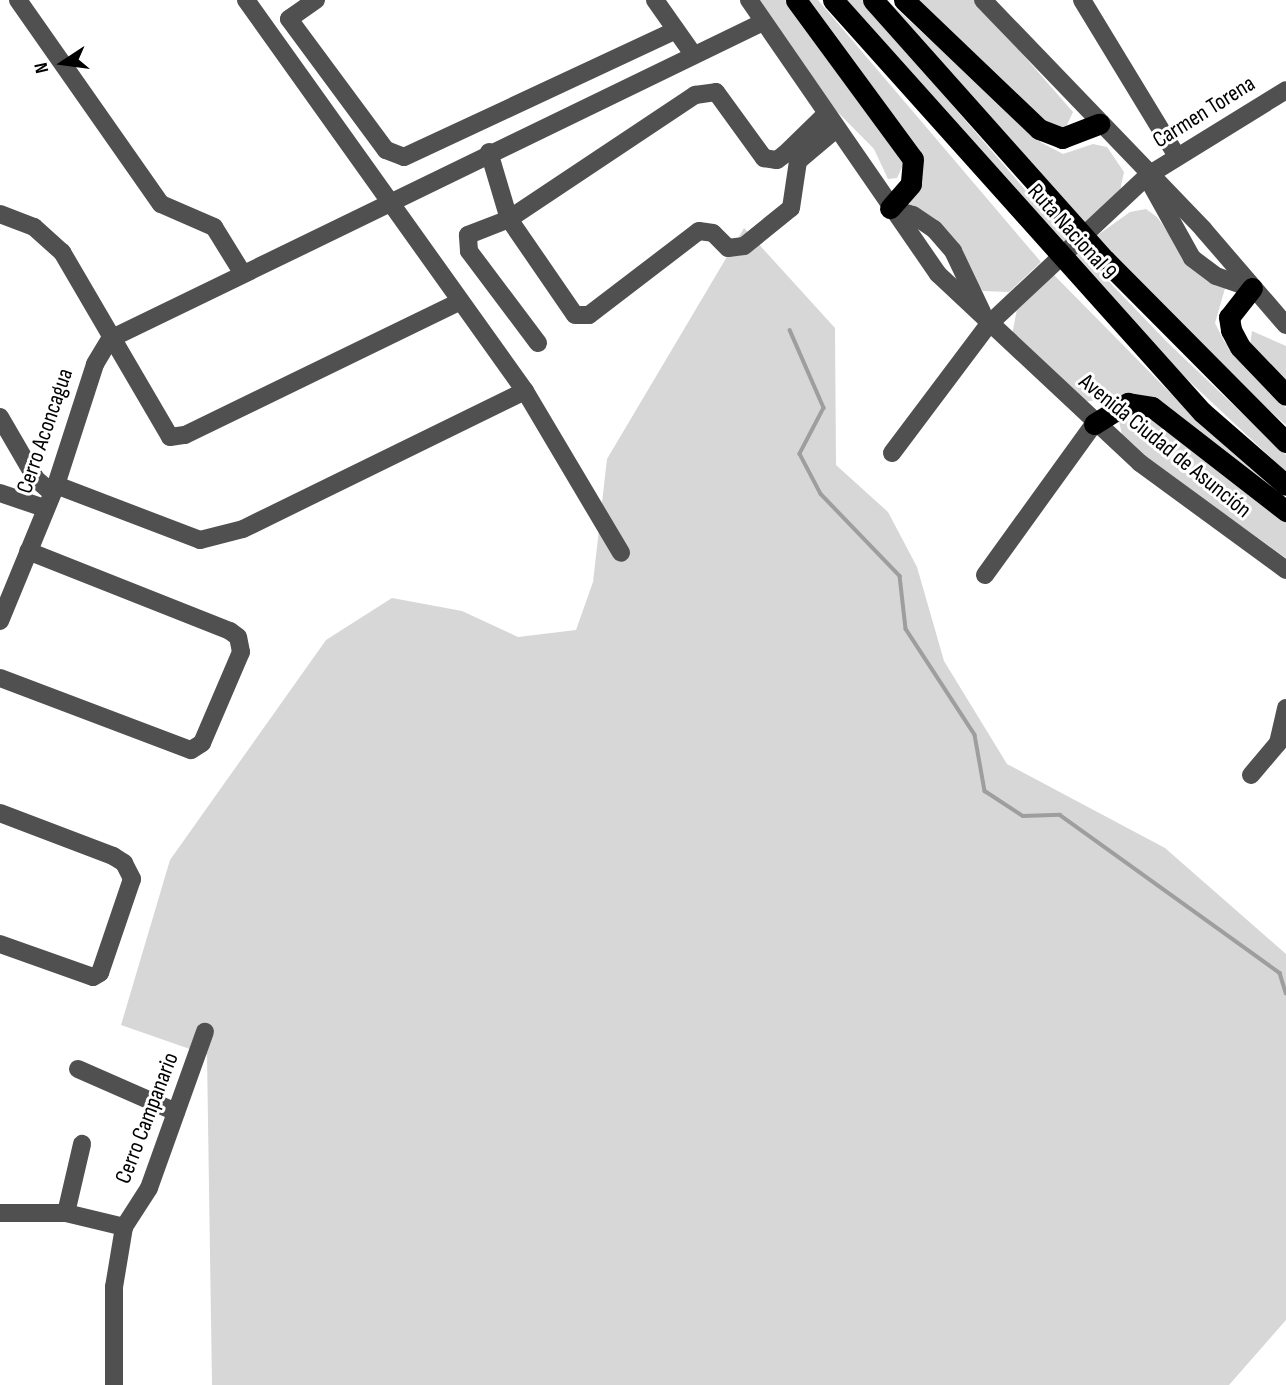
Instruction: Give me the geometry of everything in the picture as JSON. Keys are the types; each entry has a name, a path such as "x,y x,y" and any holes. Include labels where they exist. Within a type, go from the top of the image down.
{"highway":[{"path":"796,0 913,159 911,184 890,208"},
{"name":"Ruta Nacional 9","path":"833,0 1032,227 1202,412 1286,485"},
{"name":"Ruta Nacional 9","path":"873,0 1105,260 1286,442"},
{"path":"904,0 1039,129 1062,138 1099,124"},
{"path":"1252,288 1229,317 1231,331 1240,347 1286,395"},
{"path":"1094,424 1128,402 1152,407 1286,511"}],"street":[{"path":"18,0 161,204 214,227 243,274"},
{"path":"246,0 525,391 581,480 586,499 621,553"},
{"path":"316,0 289,19 386,150 404,157 676,30"},
{"path":"655,0 693,54"},
{"name":"Avenida Ciudad de Asunción","path":"749,0 938,274 988,325 1094,424 1140,463 1286,570"},
{"path":"983,0 1147,176 1203,229 1286,325"},
{"path":"1082,0 1177,156"},
{"path":"110,339 387,201 763,22"},
{"name":"Carmen Torena","path":"892,453 988,325 1147,176 1286,90"},
{"path":"538,343 468,251 468,235 509,219 695,95 716,92 764,158 777,159 831,122"},
{"path":"489,152 509,219 575,315 589,315 699,231 713,233 728,247 744,246 791,208 798,161 831,122"},
{"path":"1147,176 1192,258 1216,276 1252,288"},
{"name":"Avenida Ciudad de Asunción","path":"890,208 913,215 934,229 953,251 988,325"},
{"path":"0,215 34,227 62,252 165,434 177,438 459,302"},
{"name":"Cerro Aconcagua","path":"0,621 51,495 95,364 110,339"},
{"path":"0,493 51,495 200,540 243,528 525,391"},
{"path":"0,417 36,480 51,495"},
{"path":"985,575 1094,424"},
{"path":"0,678 191,750 202,743 241,652 239,637 230,631 28,551"},
{"path":"1251,775 1278,743 1286,708"},
{"path":"0,813 113,856 131,874 132,886 104,960 93,978 0,944"},
{"name":"Cerro Campanario","path":"114,1385 114,1287 124,1227 149,1188 205,1032"},
{"path":"78,1069 176,1112"},
{"path":"66,1213 82,1144"},
{"path":"0,1213 66,1213 124,1227"}],"shaded area":[{"path":"754,0 785,0 904,163 897,178 888,179 874,149 806,80"},
{"path":"799,0 818,0 1041,262 1009,292 983,291 907,210 922,173"},
{"path":"839,0 862,0 1063,234 1167,342 1286,455 1286,472 1124,320"},
{"path":"887,0 1042,143 1063,154 1093,144 1107,147 1124,172 1120,191 1084,224"},
{"path":"907,0 975,0 1073,112 1067,125 1057,131"},
{"path":"1146,209 1157,217 1194,269 1226,285 1215,323 1224,341 1286,408 1286,425 1230,376 1095,237 1130,212"},
{"path":"744,228 835,328 836,465 888,512 917,567 944,661 1007,764 1165,848 1286,954 1286,1320 1229,1385 212,1385 207,1055 121,1025 170,860 326,640 392,598 462,611 518,637 576,630 593,582 607,459"},
{"path":"1054,275 1189,412 1286,499 1133,395 1083,402 1012,335 1017,309"},
{"path":"1252,331 1286,346 1286,382 1250,346"},
{"path":"1137,410 1162,420 1286,519 1286,558 1134,450 1122,435 1118,416"}],"waterway":[{"path":"790,330 824,408 800,454 821,494 900,576 906,629 975,735 985,791 1023,816 1060,815 1280,973 1286,993"}]}
